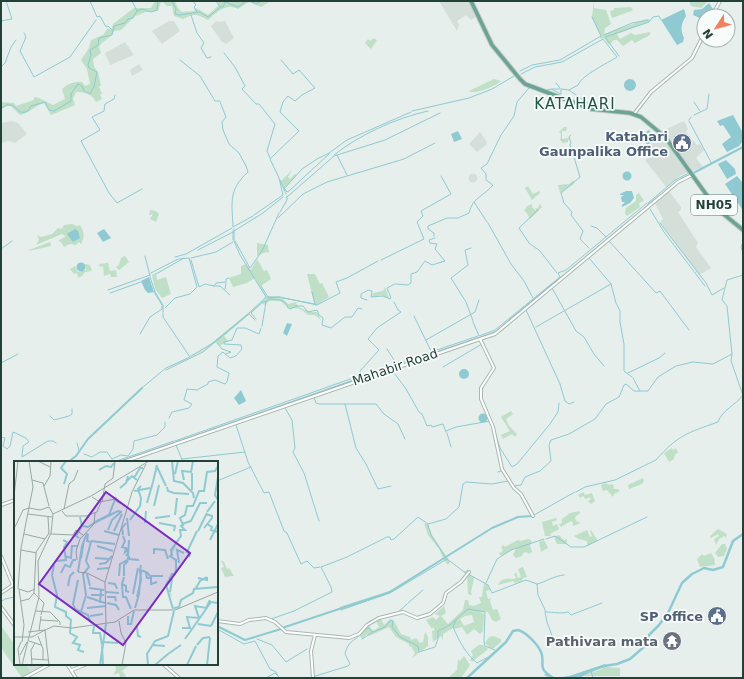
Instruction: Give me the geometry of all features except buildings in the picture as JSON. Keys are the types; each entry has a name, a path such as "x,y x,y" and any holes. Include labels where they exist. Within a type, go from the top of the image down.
{"main road":[{"name":"NH05","path":"471,1 492,45 509,68 525,84 591,109 634,114 657,129 716,208 743,230"}],"street":[{"path":"634,114 651,92 692,58 697,48"},
{"name":"Mahabir Road","path":"126,461 495,334 678,182 691,174"},
{"path":"480,339 494,369 482,385 481,399 493,427 502,469 520,494 533,516"},
{"path":"1,505 14,500"},
{"path":"1,556 13,585 1,593"},
{"path":"218,621 240,624 249,620 266,618 275,622 286,632 349,638 359,634 367,625 379,618 403,612 417,618 422,618 430,614 442,604 446,593 461,582 469,572"},
{"path":"1,607 14,625"},
{"path":"313,677 311,651 315,635"},
{"path":"24,678 48,665"},
{"path":"68,665 76,678"},
{"path":"72,670 84,665"},
{"path":"164,665 179,678"}],"shaded area":[{"path":"439,1 468,1 477,16 471,20 466,15 457,21 459,25 457,31"},
{"path":"169,21 174,21 180,31 162,44 152,31"},
{"path":"216,21 225,21 234,38 226,44 222,42 211,26"},
{"path":"125,42 134,55 110,65 105,53"},
{"path":"139,64 143,70 132,76 130,70"},
{"path":"12,121 18,123 27,134 15,143 9,141 1,143 1,123"},
{"path":"684,121 688,129 686,132 697,145 700,144 704,150 696,158 703,167 681,175 666,187 645,160 652,155 647,147 662,136 664,130"},
{"path":"480,132 487,142 486,145 477,152 469,144"},
{"path":"471,174 475,174 477,178 475,182 471,182 469,180 469,176"},
{"path":"669,191 681,207 681,210 678,212 698,243 696,247 711,268 699,275 660,222 663,219 655,203"},
{"path":"27,665 46,665 31,673"}],"green space":[{"path":"155,1 175,1 178,8 182,12 194,11 196,8 208,15 218,6 220,1 271,1 261,7 249,2 238,9 233,7 225,8 218,11 208,20 196,15 183,19 174,16 172,6 167,6 161,2 158,11 146,12 135,16 121,30 114,31 111,36 100,45 99,47 101,53 93,59 94,67 98,72 101,86 99,86 102,94 100,94 102,99 96,102 88,94 76,92 73,99 75,105 51,115 44,103 20,115 11,106 1,109 1,102 14,103 16,106 34,100 34,97 53,105 65,99 62,89 69,84 82,82 85,86 90,84 87,69 81,60 89,48 91,40 103,35 108,28 111,30 113,24 134,8 151,8"},
{"path":"594,1 594,8 606,10 611,24 605,28 604,34 647,19 650,20 649,22 617,34 620,39 631,33 635,35 650,32 650,35 635,43 632,40 623,46 617,40 614,40 609,45 604,38 601,39 592,17"},
{"path":"689,1 708,1 701,8 691,6"},
{"path":"631,7 633,10 612,18 610,11 614,10 614,8"},
{"path":"373,38 377,40 371,49 365,43 368,39 371,41"},
{"path":"494,79 501,81 481,91 469,91"},
{"path":"564,127 567,127 566,131 562,131 562,139 569,138 568,142 563,143 560,140 561,134 559,132"},
{"path":"292,170 288,177 290,179 295,174 297,175 284,189 280,182"},
{"path":"574,180 574,184 560,193 558,185 569,184"},
{"path":"528,186 533,194 539,191 540,193 532,200 525,188"},
{"path":"639,193 644,201 639,203 640,207 627,216 625,213 626,208 636,201 636,195"},
{"path":"532,204 532,207 536,211 540,204 542,207 530,219 524,211 527,206"},
{"path":"150,210 156,211 159,214 156,222 150,219 153,214 149,215"},
{"path":"72,224 77,226 80,225 83,232 81,244 79,242 76,245 70,244 64,247 61,242 58,241 66,236 62,234 36,245 39,240 37,235 41,237 52,234 58,228 62,229 64,225"},
{"path":"50,242 51,246 29,251 29,250"},
{"path":"257,243 268,245 269,253 266,252 257,256"},
{"path":"125,256 129,262 119,270 116,267 119,265 121,258"},
{"path":"257,259 264,271 267,270 271,279 261,286 266,296 285,298 283,299 288,304 296,302 298,307 311,312 317,312 321,320 315,315 308,315 300,309 290,309 280,301 269,301 264,305 262,303 224,336 228,341 220,346 216,342 203,351 166,369 203,350 265,299 266,297 255,278 247,283 233,287 229,278 241,274 241,266 246,264 251,270"},
{"path":"108,263 110,271 116,270 117,277 111,277 110,274 104,276 103,266 100,267 99,264"},
{"path":"85,264 90,265 92,271 85,272 78,278 77,273 74,274 70,269 75,266 78,272 86,270"},
{"path":"156,273 157,280 166,277 171,294 162,298 155,289 152,275"},
{"path":"307,274 315,274 320,284 322,283 329,297 315,306"},
{"path":"385,287 389,299 382,295 372,297 373,293 383,291"},
{"path":"511,411 513,414 506,419 509,426 517,434 515,437 512,434 503,439 501,435 510,431 501,417"},
{"path":"672,448 673,450 676,448 678,453 675,454 674,459 669,462 664,453"},
{"path":"643,478 644,481 642,484 629,489 628,485"},
{"path":"605,483 609,485 613,484 614,489 618,489 620,491 614,494 613,497 607,490 603,491 601,485"},
{"path":"583,492 585,495 592,493 595,501 591,504 588,501 591,499 590,497 586,499 583,496 580,498 578,495"},
{"path":"579,511 580,513 575,517 576,521 581,523 573,526 571,521 561,527 559,524 562,523 562,519 570,513"},
{"path":"556,518 557,520 552,522 553,526 557,524 559,529 550,534 551,536 545,536 542,522"},
{"path":"424,523 428,524 432,535 450,562 448,565 443,559 390,593 341,610 339,607 389,591 443,558 439,549 428,535"},
{"path":"718,529 727,534 726,538 724,536 719,539 716,545 714,539 719,536 718,534 711,538 710,536"},
{"path":"587,530 590,537 592,536 591,530 598,541 587,546 587,541 574,536"},
{"path":"559,535 564,540 567,539 567,544 557,544 554,537"},
{"path":"528,539 532,541 530,545 532,552 528,554 527,552 523,553 522,556 516,558 513,555 516,548 501,556 499,553 503,551 501,547 504,545 505,547 518,540"},
{"path":"544,540 548,548 541,552 539,542"},
{"path":"722,544 725,544 727,549 724,556 718,557 715,553"},
{"path":"711,553 714,558 715,565 700,567 697,559 702,554 704,556"},
{"path":"221,560 234,576 225,577 221,568 224,567"},
{"path":"523,567 527,577 523,578 522,581 515,583 513,581 498,585 503,580 515,579 516,577 514,575 516,572 518,578 521,577 518,569"},
{"path":"468,569 469,574 474,578 471,592 472,595 468,594 467,574 463,572"},
{"path":"484,583 488,585 490,590 486,591 488,599 491,598 490,601 493,610 497,609 501,619 496,622 492,620 488,612 478,611 484,614 483,631 480,634 474,629 467,635 462,627 453,628 443,634 443,640 441,636 433,642 432,631 435,630 433,627 432,629 426,620 433,617 436,620 440,616 435,614 444,606 446,613 441,616 448,624 463,610 465,600 468,600 469,605 474,606 481,603 479,597 482,597","holes":["472,615 474,622 464,626 460,619 465,616"]},
{"path":"383,618 381,619 384,625 390,619 394,621 401,634 410,637 411,640 416,638 420,643 423,642 425,632 428,637 428,646 412,658 415,653 411,646 409,647 409,644 396,637 389,627 369,636 367,634 362,639 359,634 368,624 373,631 379,627 375,619"},
{"path":"1,626 14,644 14,665 27,665 31,673 22,678 2,649"},
{"path":"493,636 501,639 501,642 494,648 490,648 485,643 489,637"},
{"path":"479,645 483,645 488,649 472,662 470,660 473,655 471,651"},
{"path":"464,656 470,665 461,678 448,678 457,670 458,659 460,661"},
{"path":"115,665 130,665 122,671 126,676 123,678 120,677 119,673 113,675 116,670"},
{"path":"607,667 620,668 620,676 583,676"}],"water":[{"path":"709,3 712,8 703,8"},
{"path":"684,9 686,16 682,24 682,32 684,38 683,42 677,45 661,20"},
{"path":"694,10 696,10 696,16 693,15"},
{"path":"628,79 632,79 636,85 632,91 628,91 624,87 624,83"},
{"path":"733,115 743,133 743,141 739,146 727,152 722,144 731,137 723,125 720,126 717,121"},
{"path":"649,130 656,139 647,145 641,135"},
{"path":"458,131 462,139 454,142 451,134"},
{"path":"726,160 735,169 736,174 727,179 718,164"},
{"path":"627,171 632,176 627,181 622,176"},
{"path":"737,176 743,183 742,209 725,184"},
{"path":"626,191 632,191 634,198 630,203 622,207 625,202 622,202 621,197 624,195 620,194"},
{"path":"75,229 78,231 80,238 73,242 67,234"},
{"path":"104,229 111,238 103,242 97,233"},
{"path":"81,262 86,267 81,272 76,267"},
{"path":"149,277 154,292 148,293 141,281"},
{"path":"287,323 292,324 287,336 283,333"},
{"path":"462,369 466,369 469,374 466,379 462,379 459,376 459,372"},
{"path":"241,390 246,401 239,405 234,398"},
{"path":"483,413 488,418 483,423 478,418"},
{"path":"605,664 607,667 578,678 556,678 569,676"},
{"path":"547,673 554,678 547,676 544,675"}],"waterway":[{"path":"1,21 12,19 6,1"},
{"path":"90,1 97,17 100,16 106,27 108,26 112,30"},
{"path":"132,1 137,11"},
{"path":"1,109 6,105 11,105 21,112 25,112 28,111 31,106 45,102 49,110 54,111 71,101 71,94 78,84 82,86 84,91 90,94 94,87 97,72 89,68 88,65 91,55 90,50 98,45 99,38 112,35 114,26 125,23 128,19 133,18 137,11 142,9 151,12 157,10 158,1"},
{"path":"172,1 176,9 175,14 179,15 200,12 208,17 219,8"},
{"path":"193,1 196,5 194,7 197,12"},
{"path":"216,1 220,7"},
{"path":"220,7 223,7 225,2 238,7 246,1"},
{"path":"250,1 256,4 262,1"},
{"path":"191,15 197,33 204,43 201,48 207,58 211,57"},
{"path":"619,56 605,37 649,22 653,17 659,16 661,20"},
{"path":"520,71 532,65 560,60 601,36 592,17"},
{"path":"24,33 26,37 20,51 34,77 70,57 96,20"},
{"path":"604,35 632,23 648,20"},
{"path":"521,74 535,67 562,62 603,39 617,57 590,73 580,81 578,85 569,90"},
{"path":"1,67 5,63 11,47 16,40"},
{"path":"224,53 235,67 245,86 242,89 256,104 259,104 275,124 267,151 270,158"},
{"path":"180,60 200,76 215,101 220,101"},
{"path":"254,215 283,195 279,178 270,159 299,131 280,112 283,102 288,96 295,101 302,95 315,88 299,70 293,74 281,60"},
{"path":"412,111 469,98 492,89 514,76"},
{"path":"556,83 560,88"},
{"path":"534,85 546,90 551,89 561,94 561,89 569,90 594,108"},
{"path":"434,236 434,233 428,229 428,226 447,218 458,218 469,213 476,200 493,185 486,180 486,174 481,168 487,164 501,135 514,116 517,102 529,88 534,89"},
{"path":"552,89 560,89"},
{"path":"694,115 707,109 709,94"},
{"path":"115,95 114,99 105,104 104,111 92,117 100,130 81,141 109,193 117,203 142,189"},
{"path":"220,102 226,117 222,122 223,130 229,144 239,153 246,166"},
{"path":"694,102 700,111"},
{"path":"334,155 378,128 403,118 428,111"},
{"path":"284,189 302,169 347,140 411,112"},
{"path":"287,197 334,156 385,140 440,113"},
{"path":"689,121 711,162"},
{"path":"571,135 569,137 573,156"},
{"path":"278,218 303,194 327,182 404,159 435,143"},
{"path":"680,180 743,147"},
{"path":"285,189 287,192 289,191 329,154"},
{"path":"337,155 347,175"},
{"path":"574,157 580,177 561,193 564,203 572,212 571,215 583,231 580,239 589,248"},
{"path":"246,166 248,172 234,191 232,204 233,227 253,216"},
{"path":"648,203 675,180 689,173"},
{"path":"381,260 424,239 417,222 423,216 421,211 451,194 441,176"},
{"path":"280,180 286,194"},
{"path":"648,205 661,195"},
{"path":"280,212 287,200 287,196"},
{"path":"234,231 263,213 283,197"},
{"path":"474,202 487,222"},
{"path":"473,322 479,336 495,330 560,277 558,273 566,270 647,203"},
{"path":"561,278 648,206"},
{"path":"536,209 538,210 519,228 529,243 540,251 557,273"},
{"path":"650,209 664,232 705,286"},
{"path":"235,241 250,268 262,251 279,213"},
{"path":"488,223 511,264 524,281 533,298"},
{"path":"660,223 706,283 712,295 724,288"},
{"path":"591,226 597,228 606,237"},
{"path":"175,257 186,254 232,228"},
{"path":"234,229 234,240"},
{"path":"233,231 233,240"},
{"path":"198,250 233,232"},
{"path":"396,284 408,285 411,283 411,274 417,272 425,261 432,265 445,261 435,249 437,244 430,243 429,240 435,238"},
{"path":"1,249 12,241"},
{"path":"234,241 240,255 266,297 249,313"},
{"path":"589,257 609,241 656,293 660,291 689,330"},
{"path":"191,258 216,252 233,242"},
{"path":"743,242 741,247 743,253"},
{"path":"471,248 465,250 468,265 451,278 466,302 473,321"},
{"path":"145,256 150,276"},
{"path":"156,274 184,258"},
{"path":"165,308 175,298 190,294 197,287 189,258 179,259"},
{"path":"589,258 611,284 616,303 620,311 620,322 624,344 624,371 632,377"},
{"path":"151,273 178,259"},
{"path":"191,260 199,287 205,284 214,286 216,283 226,282 226,279 229,278"},
{"path":"267,298 280,297 317,305 340,293 336,282 347,278 378,261"},
{"path":"108,290 150,275"},
{"path":"514,486 521,485 525,477 540,471 551,461 549,445 551,440 569,434 595,419 606,404 619,397 624,385 626,384 634,391 648,391 658,377 676,366 693,362 713,364 732,354 727,306 722,300 727,280 743,275"},
{"path":"150,277 155,292 163,305 163,312"},
{"path":"480,338 496,332 559,279"},
{"path":"110,293 141,282"},
{"path":"225,289 226,283"},
{"path":"367,300 361,298 361,294 368,290 372,291 371,297 383,296 390,299 391,298 387,288 395,284"},
{"path":"536,327 611,284"},
{"path":"214,286 220,286 230,295"},
{"path":"261,286 268,297 280,297"},
{"path":"552,288 576,331 584,337 594,354 604,366"},
{"path":"140,334 150,317 162,309 162,305 154,292"},
{"path":"283,298 315,304 312,292"},
{"path":"531,306 545,294"},
{"path":"262,326 266,302 270,299 284,301 290,309 297,306 303,306 308,312 317,310 319,315 323,318 322,325 331,328 345,317 352,317 358,308 362,309"},
{"path":"426,340 475,312 479,300"},
{"path":"256,319 251,313 264,301 266,302"},
{"path":"361,375 360,371 379,350 368,339 377,328 401,312 398,310 394,302"},
{"path":"526,310 560,384 565,401 569,404 574,402"},
{"path":"143,387 166,368 190,357 163,317 163,313"},
{"path":"191,356 213,343 248,314"},
{"path":"166,370 203,352 249,314 255,320"},
{"path":"414,316 431,351"},
{"path":"169,418 172,412 189,408 192,404 184,400 187,389 197,390 208,384 208,382 215,380 225,384 227,382 229,373 217,367 218,356 223,352 230,358 236,356 242,349 241,345 224,344 224,342 232,340 237,328 245,328 259,334 261,328"},
{"path":"358,377 478,336"},
{"path":"482,340 488,337"},
{"path":"359,379 479,338"},
{"path":"483,342 495,368 488,378"},
{"path":"217,343 222,349 231,352 226,354"},
{"path":"443,367 482,344"},
{"path":"387,349 396,363"},
{"path":"628,373 659,358 665,353"},
{"path":"1,363 18,354"},
{"path":"576,492 585,487 615,480 656,460 677,440 691,432 718,422 723,414 743,395 731,361 732,354"},
{"path":"392,370 406,389 419,412 422,414 427,426 431,425 432,427 443,424 446,432"},
{"path":"175,441 356,377"},
{"path":"633,378 640,391"},
{"path":"175,443 358,379"},
{"path":"69,461 76,456 88,439 142,388"},
{"path":"314,397 316,403 319,404 376,404 384,414 398,424 405,439"},
{"path":"491,420 500,448 512,467 517,464 550,424 558,412 559,403"},
{"path":"345,404 356,448 366,464 378,489 391,486"},
{"path":"208,434 288,406"},
{"path":"285,408 292,420 295,448 293,452 304,473 319,521"},
{"path":"50,416 54,420 69,416 72,414 72,409"},
{"path":"446,431 456,427 490,421"},
{"path":"84,454 92,457 100,452 107,452 112,459 121,455 128,456 133,449 134,441 157,435 165,427 165,422"},
{"path":"236,425 248,462 264,493 269,492 284,531 287,533 301,564 307,561 314,568 320,567"},
{"path":"1,437 5,438 3,446 7,449 10,446 13,432 26,438 29,442 23,446 22,457 48,441 53,441 56,443"},
{"path":"447,433 451,447"},
{"path":"117,461 174,441"},
{"path":"77,443 79,450"},
{"path":"123,461 174,443"},
{"path":"176,445 183,461"},
{"path":"130,461 160,450"},
{"path":"182,459 245,452"},
{"path":"218,481 251,467"},
{"path":"498,472 502,471 501,469"},
{"path":"294,611 332,592 321,567 347,557 387,537 390,537 391,540 394,539 418,517 428,524 446,519 459,507 463,484 466,482 492,484 508,481 511,485"},
{"path":"534,515 575,492"},
{"path":"379,596 390,592 492,528 518,517 532,516"},
{"path":"546,539 555,536 571,547 584,547 647,517"},
{"path":"428,525 431,535 446,558"},
{"path":"604,666 617,664 630,659 645,646 649,635 668,613 682,583 692,574 704,568 713,570 723,567 733,541 743,534"},
{"path":"486,583 497,559 511,550 544,539"},
{"path":"447,559 467,574"},
{"path":"341,610 390,593 447,559"},
{"path":"468,574 488,585 492,593 526,580 537,584 538,595 546,612 568,612 571,615 602,603"},
{"path":"537,584 564,575"},
{"path":"408,603 423,590"},
{"path":"282,628 378,596"},
{"path":"1,602 5,599 14,597"},
{"path":"397,613 407,604"},
{"path":"309,678 348,666 350,664 345,654 349,644 367,628 373,632 385,627 391,620 393,621 392,627 400,637 418,646 419,652 435,647 438,639 438,631 450,625 468,609 485,612 484,643 485,646 495,650"},
{"path":"271,619 294,611"},
{"path":"545,612 554,641 562,644 567,643"},
{"path":"386,617 400,614"},
{"path":"405,614 411,617"},
{"path":"418,618 430,615"},
{"path":"365,626 370,621 380,617"},
{"path":"456,620 453,627 469,656 477,663 488,657"},
{"path":"218,626 245,640 281,629"},
{"path":"218,630 244,644 255,641 270,669 276,672 278,676"},
{"path":"467,678 506,642 513,631 518,630 529,636 539,648 542,655 543,670 553,678"},
{"path":"362,639 373,632"},
{"path":"257,639 272,645 286,662 307,649"},
{"path":"163,665 178,678"},
{"path":"591,671 593,678"},
{"path":"266,678 275,673 280,678"},
{"path":"303,678 308,678"}],"place":[{"name":"Katahari Gaunpalika Office","path":"682,143"},
{"name":"SP office","path":"717,616"},
{"name":"Pathivara mata","path":"672,641"}],"district":[{"name":"KATAHARI","path":"575,104"}]}
